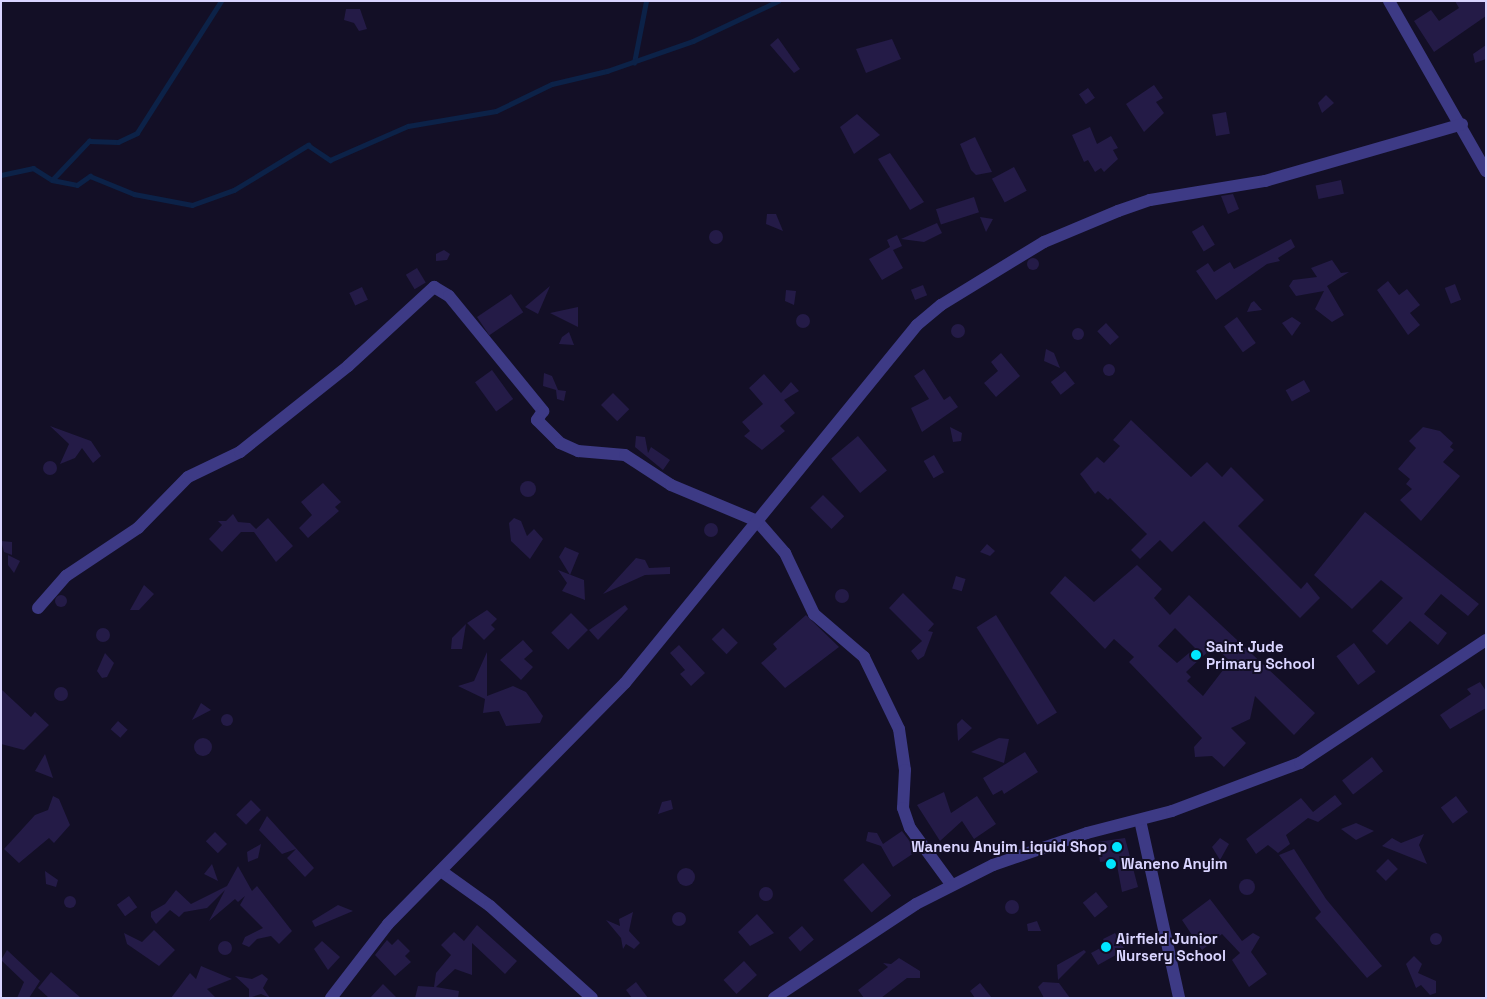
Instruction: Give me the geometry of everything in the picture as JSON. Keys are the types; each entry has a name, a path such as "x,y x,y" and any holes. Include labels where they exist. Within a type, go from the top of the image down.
{"street":[{"path":"1389,1 1462,124 1486,171"},
{"path":"331,998 388,924 625,683 917,325 941,305 1044,242 1150,200 1265,181 1462,124"},
{"path":"38,608 66,576 138,528 188,477 240,452 348,366 434,287 449,296 543,411 538,420 560,443 578,450 625,455 671,485 757,521 785,553 814,614 861,652 899,729 905,770 903,808 910,828 951,884"},
{"path":"774,998 951,884 1043,846 1140,820 1300,763 1486,640"},
{"path":"1140,820 1179,998"},
{"path":"441,871 490,906 592,998"}],"building":[{"path":"1455,1 1486,1 1486,16 1434,52 1414,21 1431,10 1439,21 1459,8"},
{"path":"346,9 360,9 367,29 359,31 354,23 344,20"},
{"path":"778,38 800,69 794,73 770,45"},
{"path":"892,39 901,59 866,73 856,49"},
{"path":"1486,45 1486,59 1475,63 1473,54"},
{"path":"1154,85 1163,98 1156,102 1164,113 1144,132 1126,104"},
{"path":"1088,88 1095,98 1086,104 1079,94"},
{"path":"1326,95 1334,103 1322,113 1318,103"},
{"path":"1226,112 1230,134 1216,136 1212,114"},
{"path":"857,114 880,135 854,154 840,127"},
{"path":"1090,127 1097,144 1111,136 1118,148 1113,150 1118,159 1104,172 1101,168 1095,172 1088,160 1084,162 1072,135"},
{"path":"975,137 992,172 976,175 971,170 960,144"},
{"path":"890,153 924,202 910,210 878,159"},
{"path":"1014,167 1027,191 1005,203 992,179"},
{"path":"1341,180 1344,194 1318,199 1316,185"},
{"path":"1233,194 1239,209 1228,214 1221,196"},
{"path":"974,197 979,212 941,225 936,209"},
{"path":"767,214 776,214 783,231 766,224"},
{"path":"980,217 993,219 986,232"},
{"path":"937,223 942,233 924,242 901,239"},
{"path":"1203,225 1215,245 1204,251 1192,232"},
{"path":"713,230 719,230 723,237 719,244 713,244 709,240 709,234"},
{"path":"897,235 902,246 893,250 903,268 882,280 869,259 890,247 887,240"},
{"path":"1291,239 1295,247 1278,258 1280,261 1267,264 1216,300 1196,271 1208,263 1214,272 1230,262 1234,269"},
{"path":"444,250 450,254 447,260 436,261 436,254"},
{"path":"1031,258 1035,258 1039,264 1035,270 1031,270 1027,266 1027,262"},
{"path":"1332,260 1341,273 1349,272 1327,286 1344,315 1332,322 1315,309 1324,291 1296,296 1289,286 1293,280 1317,277 1311,268"},
{"path":"417,268 426,283 415,289 406,275"},
{"path":"1388,281 1399,295 1407,289 1420,305 1410,313 1420,325 1408,335 1377,290"},
{"path":"1455,284 1461,300 1451,304 1445,288"},
{"path":"923,285 927,295 915,300 911,290"},
{"path":"550,286 538,314 525,307"},
{"path":"362,287 368,300 355,306 349,293"},
{"path":"786,290 796,291 794,305 785,301"},
{"path":"511,294 523,312 489,335 477,317"},
{"path":"1254,301 1262,310 1247,312 1251,303"},
{"path":"578,307 578,327 550,313"},
{"path":"803,314 808,316 810,321 808,326 803,328 798,326 796,321 798,316"},
{"path":"1237,317 1256,343 1243,352 1224,326"},
{"path":"1292,317 1301,323 1292,336 1282,323"},
{"path":"1106,323 1119,337 1110,345 1097,331"},
{"path":"958,324 963,326 965,331 963,336 958,338 953,336 951,331 953,326"},
{"path":"1078,328 1084,334 1078,340 1072,334"},
{"path":"569,332 574,345 559,344 562,337"},
{"path":"1046,349 1054,353 1060,368 1044,361"},
{"path":"1001,353 1020,376 996,397 984,383 998,371 991,362"},
{"path":"1111,364 1114,365 1114,375 1107,376 1104,375 1103,368 1104,365"},
{"path":"924,369 944,400 950,396 958,407 922,432 911,408 929,399 914,376"},
{"path":"492,370 513,399 496,411 475,382"},
{"path":"1065,371 1075,384 1061,395 1051,382"},
{"path":"544,373 552,376 558,390 566,391 564,401 557,399 556,390 543,386"},
{"path":"764,374 781,393 791,382 799,391 784,400 795,413 780,426 785,431 762,450 744,436 750,431 742,422 763,404 749,388"},
{"path":"1304,380 1310,391 1292,402 1286,390"},
{"path":"613,393 629,409 617,421 601,405"},
{"path":"1131,420 1191,477 1207,462 1222,477 1231,467 1264,500 1238,526 1301,589 1307,582 1320,598 1300,618 1204,521 1172,552 1160,540 1140,559 1131,550 1147,534 1110,498 1108,500 1098,491 1095,494 1080,474 1097,457 1104,463 1120,446 1113,440"},
{"path":"50,426 91,441 101,456 93,463 82,448 75,458 60,464 69,444"},
{"path":"950,427 962,433 961,441 953,442"},
{"path":"1423,427 1440,431 1453,443 1450,447 1454,450 1443,462 1460,476 1421,521 1400,500 1412,489 1406,484 1410,479 1398,469 1416,448 1409,441"},
{"path":"636,436 645,437 648,453 651,447 670,460 663,470 635,447"},
{"path":"858,436 887,470 860,493 831,458"},
{"path":"934,455 944,472 934,478 924,461"},
{"path":"50,461 55,463 57,468 55,473 50,475 45,473 43,468 45,463"},
{"path":"528,481 536,489 528,497 520,489"},
{"path":"323,483 341,502 335,507 339,511 308,538 299,528 312,515 301,502"},
{"path":"823,495 844,516 831,529 810,508"},
{"path":"1365,512 1479,604 1468,616 1441,594 1424,614 1447,633 1438,645 1410,621 1387,645 1372,631 1403,598 1381,580 1352,609 1314,575"},
{"path":"233,514 238,522 250,523 256,529 268,518 293,546 276,562 254,532 241,532 222,552 209,539 222,525 218,521 226,521"},
{"path":"514,518 521,521 527,536 534,529 543,539 530,559 511,541 509,523"},
{"path":"711,523 716,525 718,530 716,535 711,537 706,535 704,530 706,525"},
{"path":"1,541 12,542 12,555 4,552"},
{"path":"987,544 995,551 990,556 980,552"},
{"path":"565,547 579,553 570,575 559,557"},
{"path":"8,555 20,561 14,573 8,565"},
{"path":"636,558 645,560 649,568 670,567 670,574 645,575 603,594"},
{"path":"1137,565 1162,589 1154,598 1170,615 1189,595 1315,713 1294,735 1255,696 1250,719 1231,728 1246,743 1224,767 1212,756 1195,757 1194,747 1202,738 1129,662 1134,657 1114,639 1105,649 1050,593 1065,576 1094,602","holes":["1175,628 1195,648 1177,663 1158,646","1214,646 1230,661 1203,696 1187,681 1191,677 1186,672"]},
{"path":"558,570 584,580 585,600 562,591 567,583"},
{"path":"956,576 966,579 962,591 952,588"},
{"path":"144,585 154,594 139,610 130,610"},
{"path":"842,589 847,591 849,596 847,601 842,603 837,601 835,596 837,591"},
{"path":"903,593 934,624 928,631 933,632 924,656 918,660 911,651 922,641 889,608"},
{"path":"61,595 67,601 61,607 55,601"},
{"path":"625,605 628,609 598,640 589,630"},
{"path":"487,610 497,619 491,625 495,629 484,640 467,623"},
{"path":"571,613 588,630 568,650 551,633"},
{"path":"806,615 839,647 785,688 761,663 777,649 773,644"},
{"path":"996,615 1057,713 1037,725 976,627"},
{"path":"466,624 462,649 451,649 452,638"},
{"path":"103,628 108,630 110,635 108,640 103,642 98,640 96,635 98,630"},
{"path":"723,628 738,643 727,654 712,639"},
{"path":"523,640 533,651 524,659 533,667 521,680 500,660"},
{"path":"1354,643 1376,672 1358,685 1336,656"},
{"path":"679,645 705,673 691,686 680,674 685,670 670,653"},
{"path":"487,652 487,696 513,686 526,692 543,716 540,723 506,726 499,711 483,713 485,699 458,686 474,681"},
{"path":"105,653 114,663 107,677 102,678 97,671"},
{"path":"1480,682 1486,691 1486,708 1450,729 1440,715 1471,694 1467,689"},
{"path":"58,687 64,687 68,694 64,701 58,701 54,697 54,691"},
{"path":"1,689 31,717 35,712 49,725 24,750 1,744"},
{"path":"201,703 211,710 192,720"},
{"path":"227,714 233,720 227,726 221,720"},
{"path":"962,719 972,728 958,741 957,724"},
{"path":"118,721 128,730 120,738 111,729"},
{"path":"203,738 209,741 212,747 209,753 203,756 197,753 194,747 197,741"},
{"path":"999,738 1009,739 1004,763 971,752"},
{"path":"1025,752 1038,772 1004,794 1002,790 993,795 983,778"},
{"path":"45,754 53,778 35,771"},
{"path":"1372,757 1383,771 1353,795 1342,780"},
{"path":"944,792 951,813 977,796 996,824 974,839 962,821 940,841 917,805"},
{"path":"1335,795 1342,804 1318,822 1308,818 1286,835 1290,844 1278,853 1268,845 1256,854 1246,839 1301,798 1313,812"},
{"path":"53,796 59,799 70,825 54,843 49,838 19,863 4,849 35,815 48,810"},
{"path":"1456,796 1468,812 1453,823 1441,807"},
{"path":"251,800 261,810 246,825 236,815"},
{"path":"671,800 673,809 658,814 662,802"},
{"path":"267,816 314,868 305,877 287,858 296,849 282,854 259,830"},
{"path":"1356,823 1374,831 1356,840 1341,829"},
{"path":"902,831 917,851 893,867 881,846 866,841 868,832 877,833 883,844"},
{"path":"215,832 227,844 218,853 206,841"},
{"path":"1424,834 1419,845 1427,864 1382,846 1392,838 1401,843"},
{"path":"1125,838 1138,887 1122,892 1116,860 1100,862 1097,842"},
{"path":"1220,838 1229,844 1220,860 1212,847"},
{"path":"261,844 258,858 248,862 247,852"},
{"path":"1294,849 1326,899 1382,966 1367,978 1315,918 1321,912 1279,855"},
{"path":"1388,859 1398,869 1386,881 1376,871"},
{"path":"863,863 891,895 872,913 843,880"},
{"path":"212,864 218,881 204,874"},
{"path":"238,866 252,891 257,886 292,931 279,944 271,936 257,939 249,947 242,944 245,937 263,928 240,905 245,896 238,902 235,899 209,921 225,890 207,908 184,912 179,917 170,910 156,924 151,917 151,912 165,904 176,890 191,904 227,886"},
{"path":"682,868 690,868 695,873 693,884 682,886 677,881 677,873"},
{"path":"45,871 58,880 56,887 46,884"},
{"path":"1247,879 1255,887 1247,895 1239,887"},
{"path":"766,887 771,889 773,894 771,899 766,901 761,899 759,894 761,889"},
{"path":"1096,892 1108,907 1095,917 1083,903"},
{"path":"70,896 76,902 70,908 64,902"},
{"path":"129,896 137,907 125,916 117,905"},
{"path":"1210,899 1242,941 1253,933 1260,937 1251,952 1267,974 1249,987 1232,960 1240,953 1222,934 1202,950 1182,920"},
{"path":"1012,900 1017,902 1019,907 1017,912 1012,914 1007,912 1005,907 1007,902"},
{"path":"338,905 353,911 315,927 312,921"},
{"path":"633,912 629,931 640,943 634,949 626,944 623,949 621,938 606,920 620,926 619,919"},
{"path":"679,912 684,914 686,919 684,924 679,926 674,924 672,919 674,914"},
{"path":"757,914 774,933 750,946 738,932"},
{"path":"1037,921 1041,931 1028,931 1027,924"},
{"path":"477,925 517,961 505,974 472,943 472,975 455,969 436,987 459,991 458,998 415,998 418,986 434,987 436,973 451,955 441,945 454,932 464,941"},
{"path":"802,926 814,940 800,951 788,938"},
{"path":"154,930 175,950 159,966 127,944 124,933 142,942"},
{"path":"1115,933 1125,950 1098,965 1091,953 1106,945 1103,939"},
{"path":"1434,933 1438,933 1442,939 1438,945 1434,945 1430,941 1430,937"},
{"path":"398,939 410,951 405,956 411,962 395,976 375,955 387,940 392,945"},
{"path":"222,941 228,941 232,948 228,955 222,955 218,951 218,945"},
{"path":"322,941 340,957 328,970 314,949"},
{"path":"7,950 40,981 29,998 17,998 24,982 1,960"},
{"path":"1084,950 1086,952 1058,980 1057,965"},
{"path":"1414,956 1422,964 1418,973 1436,981 1436,993 1430,995 1421,985 1416,988 1406,964"},
{"path":"899,958 920,971 920,978 907,978 881,998 864,998 858,990 888,967 883,963 891,964"},
{"path":"744,961 757,975 736,994 724,980"},
{"path":"201,966 232,979 207,989 216,998 171,998 190,973 196,979"},
{"path":"51,972 81,998 49,998 38,988"},
{"path":"262,974 268,979 263,988 270,998 261,994 249,998 249,989 235,976 252,979"},
{"path":"636,982 648,998 632,998 626,990"},
{"path":"1043,982 1059,983 1070,998 1044,998 1038,987"},
{"path":"980,983 992,998 975,998 970,991"},
{"path":"383,984 397,998 370,998"}],"waterway":[{"path":"52,180 89,141 118,142 137,133 221,1"},
{"path":"634,63 646,1"},
{"path":"1,175 33,168 52,180 77,185 90,176 134,194 192,205 234,190 308,145 330,160 408,126 496,111 552,84 607,71 693,41 778,1"}],"place":[{"name":"Saint Jude Primary School","path":"1196,655"},
{"name":"Wanenu Anyim Liquid Shop","path":"1117,847"},
{"name":"Waneno Anyim","path":"1111,864"},
{"name":"Airfield Junior Nursery School","path":"1106,947"}]}
